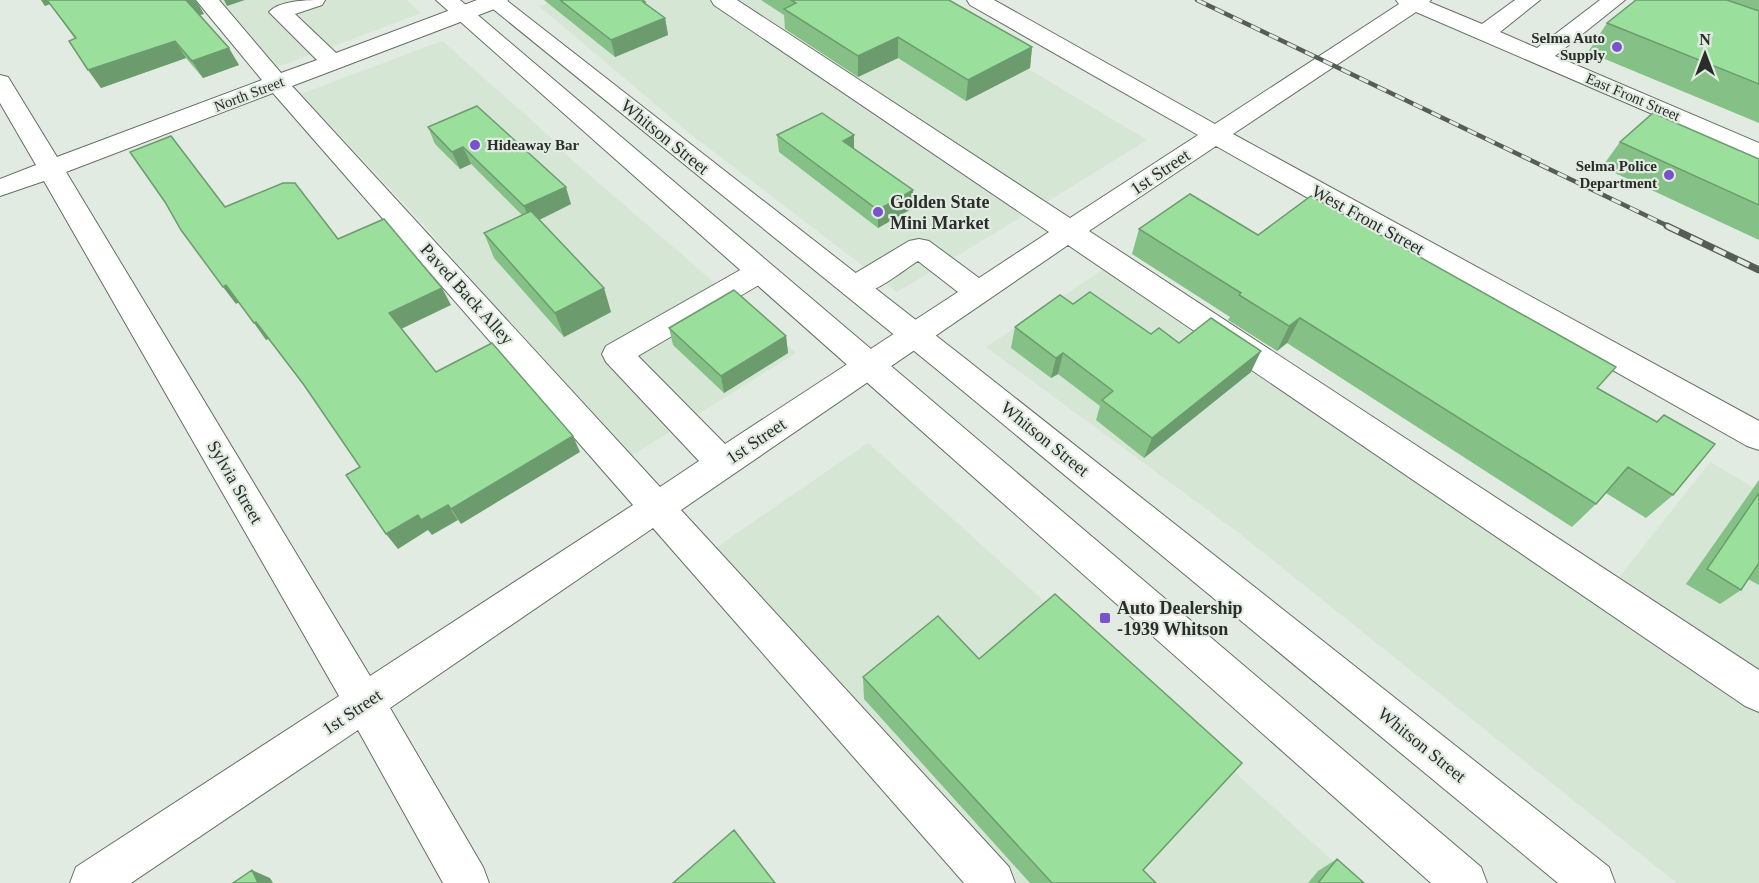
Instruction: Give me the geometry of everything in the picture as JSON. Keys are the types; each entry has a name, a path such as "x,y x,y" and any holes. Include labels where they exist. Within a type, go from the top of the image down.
{"street":[{"name":"Paved Back Alley","path":"207,0 277,83 993,883"},
{"path":"314,0 280,12 332,62"},
{"name":"North Street","path":"0,188 332,62 454,6 495,0"},
{"name":"Whitson Street","path":"495,0 914,334 1593,883"},
{"path":"722,0 1759,693"},
{"name":"West Front Street","path":"978,0 1216,135 1759,436"},
{"path":"1485,33 1529,0"},
{"path":"1539,57 1614,0"},
{"name":"1st Street","path":"92,883 365,704 1414,1"},
{"name":"East Front Street","path":"1414,1 1759,152"},
{"path":"454,6 1465,883"},
{"name":"Sylvia Street","path":"0,82 365,704 467,883"},
{"path":"854,287 919,248 978,292"},
{"path":"722,463 617,354 759,272"}],"shaded area":[{"path":"207,0 407,0 421,13 267,71"},
{"path":"556,0 710,0 731,12 859,104 1023,216 897,292 688,132 539,6"},
{"path":"741,0 913,0 1147,140 1042,205 856,78 809,49"},
{"path":"442,41 549,136 572,160 796,353 631,456 539,357 425,226 301,94"},
{"path":"1104,269 1182,324 1759,712 1759,883 1677,883 1235,530 986,347"},
{"path":"868,443 1357,883 1018,883 714,549"},
{"path":"1710,462 1759,491 1759,678 1617,580"}],"building":[{"path":"47,0 186,0 229,48 192,61 175,41 88,70 69,41 76,38"},
{"path":"560,0 643,0 665,18 611,40"},
{"path":"791,0 949,0 1032,47 968,80 898,37 858,56 784,9 796,3"},
{"path":"1636,0 1727,0 1759,11 1759,84 1607,23"},
{"path":"477,106 566,187 524,206 463,147 452,152 428,127"},
{"path":"822,113 854,135 843,141 913,190 878,210 777,135"},
{"path":"1653,113 1759,159 1759,205 1620,142"},
{"path":"171,136 225,207 283,183 295,183 338,239 384,219 442,288 389,313 436,372 492,343 573,436 451,509 448,505 421,520 418,515 386,534 346,475 360,467 304,385 226,285 223,287 181,230 165,202 130,152"},
{"path":"1190,194 1258,235 1311,196 1616,367 1597,388 1657,422 1664,415 1715,444 1673,495 1628,467 1596,504 1300,318 1289,326 1139,229"},
{"path":"531,211 604,288 555,313 484,233"},
{"path":"734,290 786,336 721,376 669,328"},
{"path":"1090,292 1151,334 1159,328 1179,343 1211,318 1261,351 1152,438 1102,400 1113,391 1063,353 1056,358 1015,327 1060,295 1073,304"},
{"path":"1759,493 1759,563 1741,590 1707,569"},
{"path":"1055,594 1242,763 1143,870 1156,883 1052,883 863,677 938,616 979,659"},
{"path":"734,830 775,883 673,883"},
{"path":"1337,859 1364,883 1318,883"},
{"path":"252,870 258,883 233,883"}],"railway":[{"path":"1197,0 1670,227"},
{"path":"1667,226 1759,270"}],"place":[{"name":"Selma Auto Supply","path":"1617,47"},
{"name":"Hideaway Bar","path":"475,145"},
{"name":"Selma Police Department","path":"1669,175"},
{"name":"Golden State Mini Market","path":"878,212"},
{"name":"Auto Dealership -1939 Whitson","path":"1105,618"}]}
